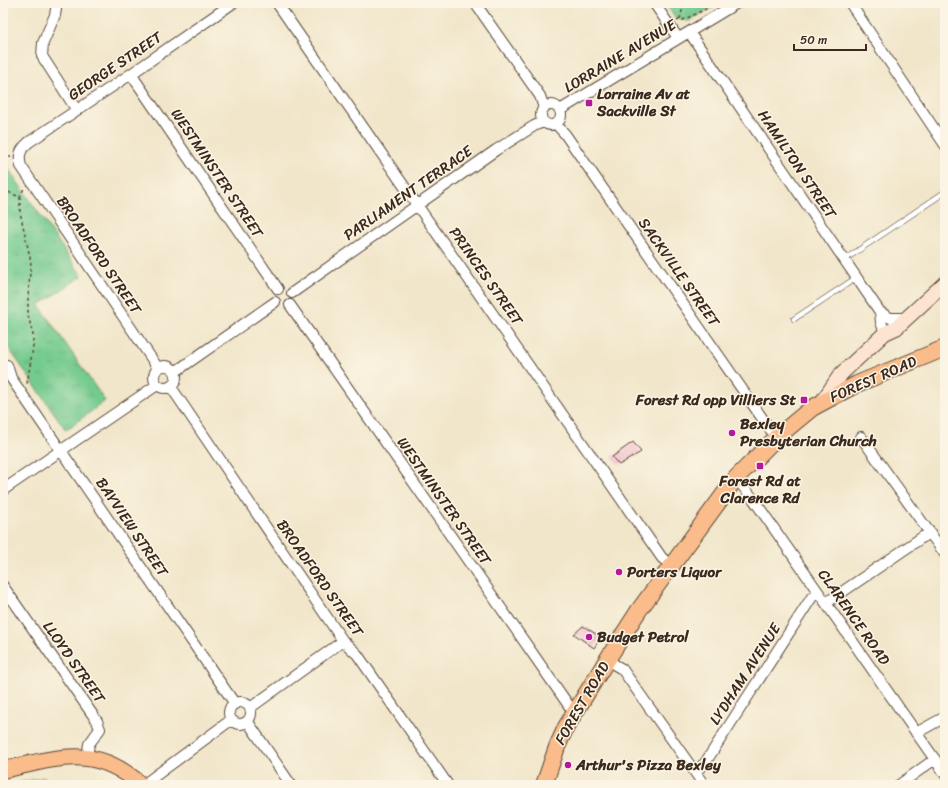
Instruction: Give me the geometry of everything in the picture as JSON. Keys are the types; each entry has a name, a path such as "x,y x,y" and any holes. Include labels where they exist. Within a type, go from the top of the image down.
{"main road":[{"name":"FOREST ROAD","path":"544,785 560,738 607,660 639,610 736,478 777,437 804,413 857,384 945,348"},
{"path":"3,770 67,757 86,757 110,764 142,785"}],"street":[{"path":"57,3 55,15 43,43 42,56 76,109"},
{"name":"GEORGE STREET","path":"19,157 21,149 29,142 76,109 131,74 233,3"},
{"name":"PRINCES STREET","path":"277,3 418,204 662,558 672,565"},
{"path":"475,3 540,96 544,108 541,116 543,122 549,125 556,124 561,117 560,110 553,105 544,108"},
{"path":"654,3 678,38"},
{"name":"LORRAINE AVENUE","path":"560,110 736,3"},
{"path":"850,3 945,145"},
{"name":"HAMILTON STREET","path":"689,32 880,312 881,322 885,333"},
{"name":"WESTMINSTER STREET","path":"131,74 278,289"},
{"name":"PARLIAMENT TERRACE","path":"292,293 496,150 543,122"},
{"name":"SACKVILLE STREET","path":"556,124 565,134 769,428 777,437"},
{"name":"BROADFORD STREET","path":"19,157 20,166 158,368"},
{"path":"822,402 841,374 885,333 896,328 945,283"},
{"path":"286,288 292,293 293,299 290,305 279,306 275,302 274,294 278,289 286,288"},
{"path":"175,372 275,302"},
{"name":"WESTMINSTER STREET","path":"290,305 574,713"},
{"path":"880,312 890,318 906,318"},
{"name":"BAYVIEW STREET","path":"6,365 11,378 21,393 235,704"},
{"path":"167,366 175,372 176,379 172,387 166,388 157,385 154,376 158,368 167,366"},
{"path":"3,490 157,385"},
{"name":"BROADFORD STREET","path":"172,387 343,641 356,654 448,785"},
{"path":"861,438 945,554"},
{"name":"CLARENCE ROAD","path":"736,478 754,500 945,774"},
{"path":"826,603 930,532"},
{"name":"LLOYD STREET","path":"3,586 97,721 100,729 89,744 86,757"},
{"name":"LYDHAM AVENUE","path":"695,772 705,763 812,597 818,592"},
{"path":"250,708 343,641"},
{"path":"607,660 622,669 704,785"},
{"path":"243,703 250,708 251,717 248,722 240,724 231,720 230,710 235,704 243,703"},
{"path":"916,734 945,717"},
{"path":"142,785 231,720"},
{"path":"248,722 291,785"},
{"path":"900,785 935,759"}],"lane":[{"path":"844,260 945,192"},
{"path":"794,319 856,278"}],"path":[{"path":"684,3 680,19 684,20 714,4"},
{"path":"21,393 27,388 33,335 28,315 31,262 20,212 20,197 29,179"},
{"path":"3,190 20,197"}],"green space":[{"path":"664,3 719,3 689,21 677,19"},
{"path":"3,161 82,276 39,305 105,401 66,430 3,340"},
{"path":"45,777 51,785 10,785"}],"building":[{"path":"633,442 641,452 619,465 612,457"},
{"path":"583,626 601,637 594,648 574,634"}],"place":[{"name":"Lorraine Av at Sackville St","path":"589,103"},
{"name":"Forest Rd opp Villiers St","path":"804,400"},
{"name":"Bexley Presbyterian Church","path":"732,433"},
{"name":"Forest Rd at Clarence Rd","path":"760,466"},
{"name":"Porters Liquor","path":"619,572"},
{"name":"Budget Petrol","path":"589,637"},
{"name":"Arthur's Pizza Bexley","path":"568,765"}]}
